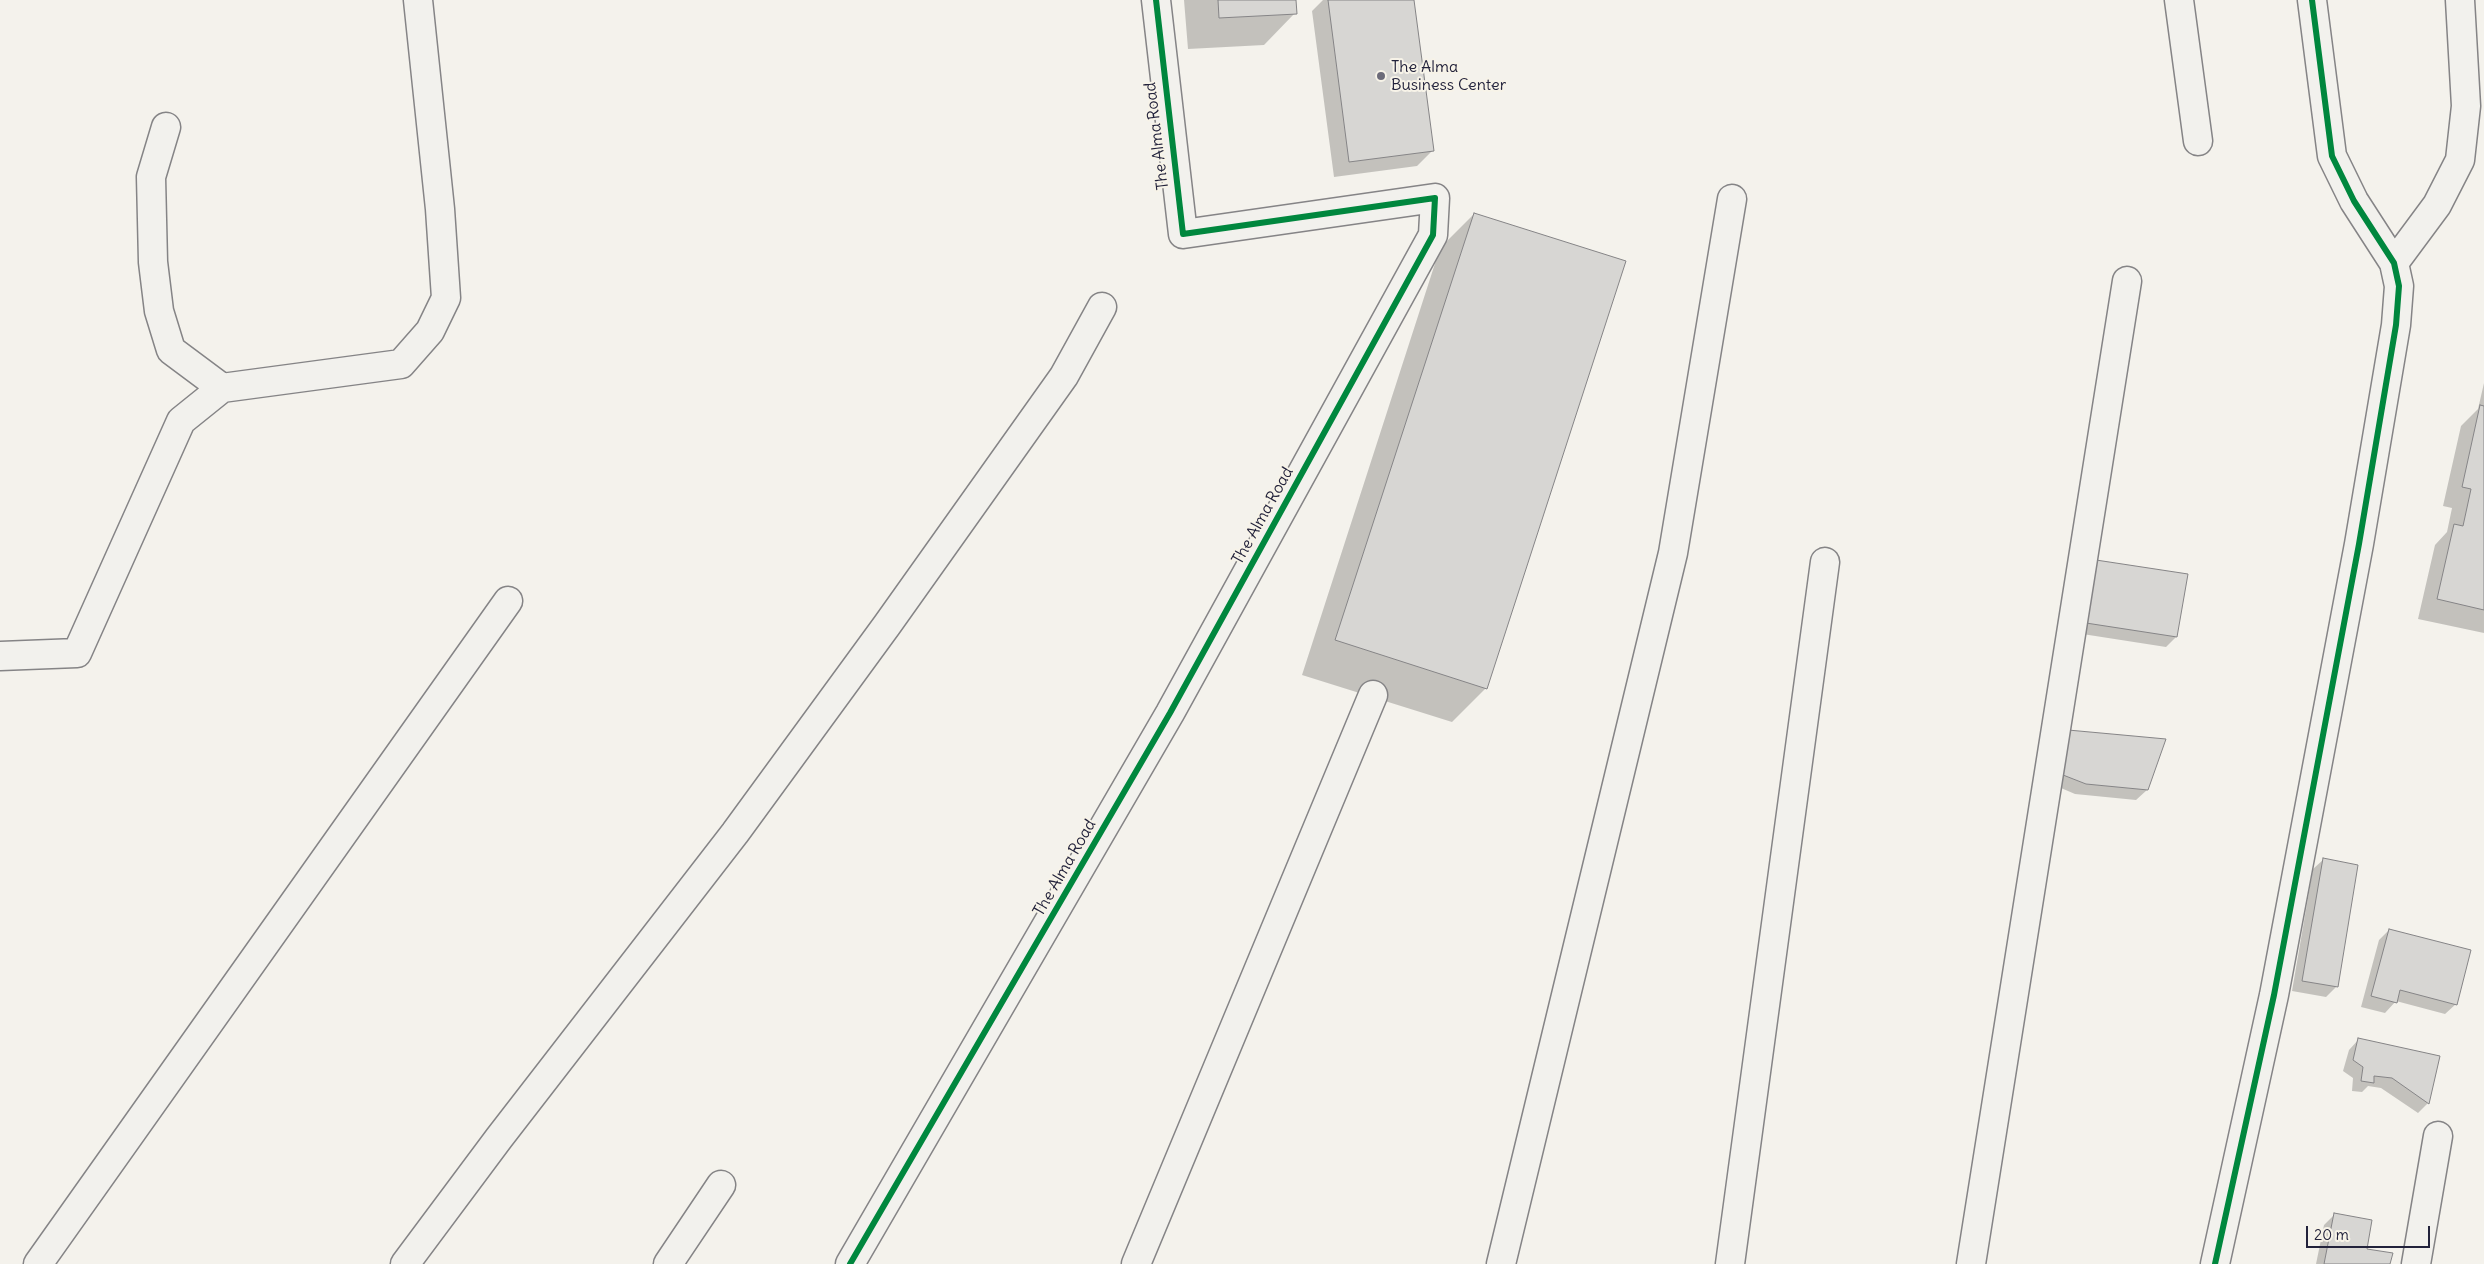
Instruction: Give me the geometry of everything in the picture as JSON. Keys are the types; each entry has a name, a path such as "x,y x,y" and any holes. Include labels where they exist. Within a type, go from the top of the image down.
{"street":[{"path":"0,656 77,653 181,421 222,388 401,364 430,332 446,298 440,209 418,0"},
{"name":"The Alma Road","path":"850,1264 1170,713 1433,236 1435,198 1183,234 1156,0"},
{"path":"2178,0 2198,141"},
{"path":"2215,1264 2274,995 2359,544 2396,325 2399,286 2394,263 2354,202 2332,156 2312,0"},
{"path":"2394,263 2437,205 2460,160 2466,106 2460,0"},
{"path":"166,127 151,176 153,262 159,312 171,350 222,388"},
{"path":"1501,1264 1673,554 1732,199"},
{"path":"1971,1264 2128,280"},
{"path":"405,1264 498,1138 735,833 887,625 1064,376 1102,307"},
{"path":"1730,1264 1825,562"},
{"path":"38,1264 508,601"},
{"path":"1136,1264 1373,695"},
{"path":"2416,1264 2438,1136"},
{"path":"668,1264 721,1185"}],"building":[{"path":"1218,0 1296,0 1297,14 1219,18"},
{"name":"The Alma Business Center","path":"1328,0 1414,0 1434,151 1349,162"},
{"path":"1474,213 1626,261 1487,689 1335,640"},
{"path":"2480,405 2484,406 2484,610 2437,599 2454,524 2463,526 2471,489 2462,487"},
{"path":"2096,560 2188,574 2177,637 2086,623"},
{"path":"2068,730 2166,739 2148,790 2086,784 2063,775"},
{"path":"2323,858 2358,865 2338,987 2302,981"},
{"path":"2389,929 2471,950 2457,1005 2400,990 2397,1003 2371,996"},
{"path":"2358,1038 2440,1056 2429,1104 2392,1078 2374,1076 2374,1083 2361,1081 2363,1067 2353,1060"},
{"path":"2334,1213 2372,1220 2367,1249 2393,1253 2390,1264 2324,1264"}],"cycle path":[{"path":"850,1264 1170,713 1433,235 1435,198 1183,234 1156,0"},
{"path":"2215,1264 2274,995 2359,544 2396,325 2399,286 2394,263 2354,201 2332,156 2312,0"}],"place":[{"name":"The Alma Business Center","path":"1381,76"}]}
